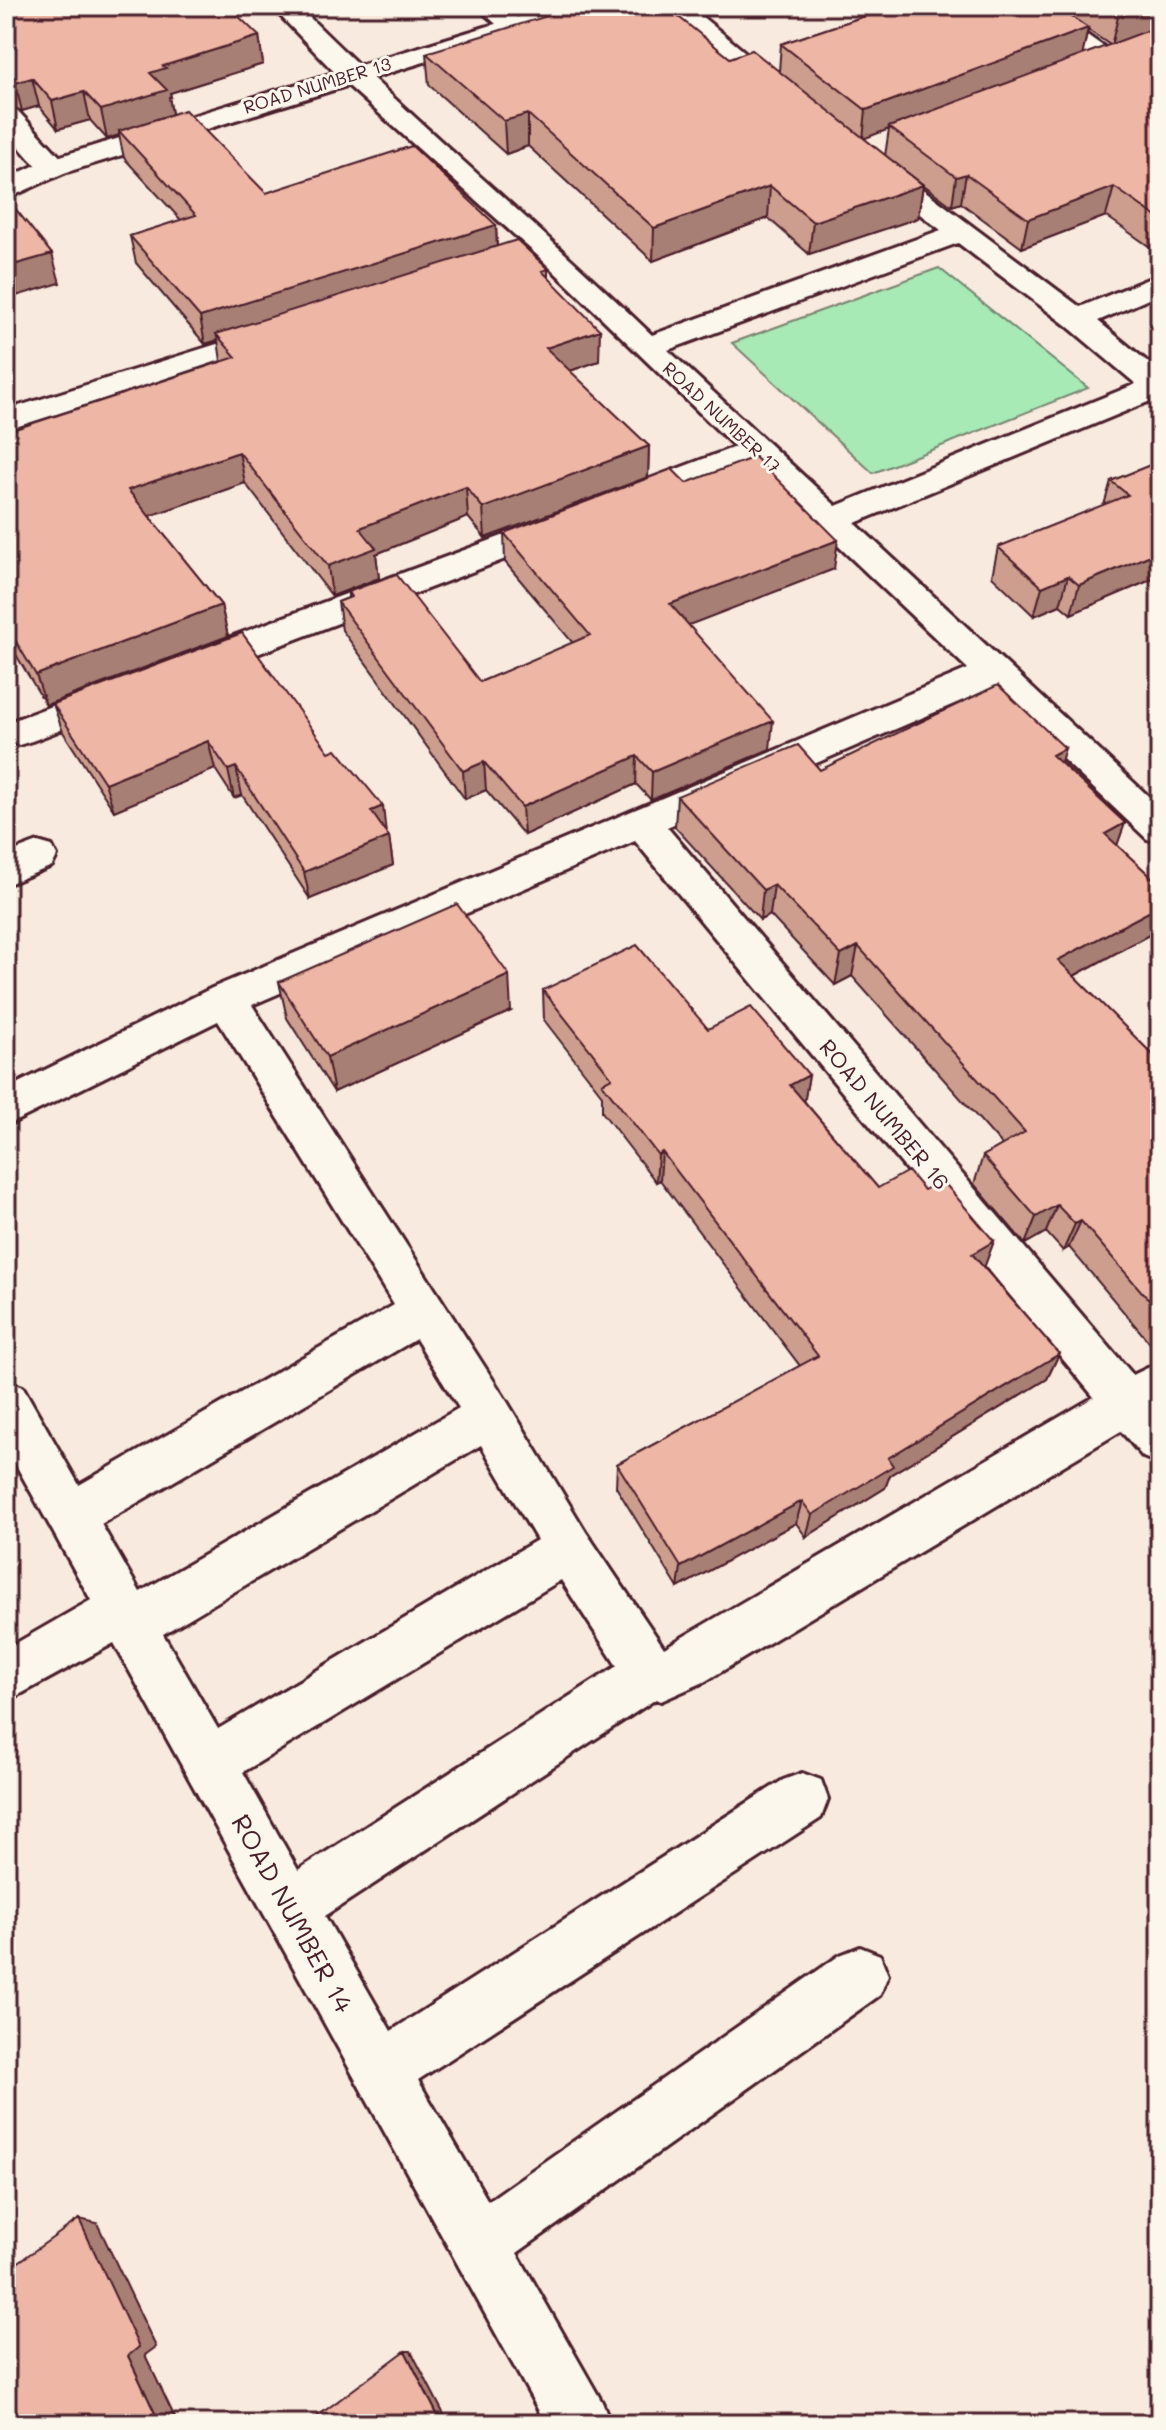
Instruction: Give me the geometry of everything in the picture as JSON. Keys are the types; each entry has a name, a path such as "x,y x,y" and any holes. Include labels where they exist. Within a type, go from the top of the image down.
{"street":[{"name":"ROAD NUMBER 17","path":"284,6 532,254 647,347 1160,829"},
{"path":"489,6 514,27"},
{"name":"ROAD NUMBER 13","path":"54,167 581,6"},
{"path":"673,6 809,114"},
{"path":"1029,6 1108,59"},
{"path":"1079,70 1134,50"},
{"path":"6,115 54,167"},
{"path":"832,520 1159,387 1077,319 858,153 887,142"},
{"path":"6,174 54,167"},
{"path":"6,190 54,167"},
{"path":"647,347 960,233"},
{"path":"1077,319 1160,283"},
{"path":"6,420 307,325"},
{"path":"19,732 758,450"},
{"path":"6,1109 226,999 995,672"},
{"name":"ROAD NUMBER 16","path":"641,822 1143,1392 1160,1442"},
{"path":"226,999 642,1664 651,1673 661,1676 686,1664 1143,1392"},
{"path":"70,1516 424,1311"},
{"name":"ROAD NUMBER 14","path":"6,1402 580,2424"},
{"path":"6,1677 126,1617 489,1415"},
{"path":"209,1763 569,1548"},
{"path":"289,1908 651,1673"},
{"path":"382,2070 802,1799"},
{"path":"478,2244 860,1975"}],"green space":[{"path":"939,268 1088,388 873,473 732,343"}],"building":[{"path":"6,6 228,6 259,36 163,66 166,68 150,73 167,90 101,110 84,92 52,101 32,78 15,83 6,79"},
{"path":"580,6 665,6 730,58 752,50 923,185 813,222 770,186 654,228 528,114 504,121 426,53"},
{"path":"895,6 1056,6 1088,28 866,110 781,44"},
{"path":"1101,6 1154,6 1118,17"},
{"path":"1160,26 1160,219 1114,187 1028,219 966,174 956,177 889,127"},
{"path":"185,110 266,193 412,146 496,225 200,317 130,236 196,215 119,131"},
{"path":"9,201 52,254 6,267 6,202"},
{"path":"517,240 548,269 542,271 600,330 546,348 649,446 483,508 466,487 360,528 376,548 328,566 239,452 128,490 221,605 36,675 6,625 6,432 236,357 216,334"},
{"path":"755,457 838,540 670,604 773,721 652,772 637,756 522,807 484,762 463,771 338,602 351,597 348,592 396,574 480,682 590,635 504,533 672,469 686,483"},
{"path":"1160,461 1160,551 1079,585 1068,576 1042,587 998,547 1128,495 1111,481"},
{"path":"242,633 329,752 336,749 383,806 371,811 389,837 304,872 236,767 228,770 208,741 105,783 53,704"},
{"path":"998,685 1065,748 1052,755 1125,823 1105,834 1160,885 1160,906 1058,960 1160,1062 1160,1313 1081,1221 1075,1224 1057,1205 1036,1217 983,1156 1025,1132 858,946 841,955 774,885 763,890 677,796 798,745 820,770"},
{"path":"457,904 509,975 327,1057 279,982"},
{"path":"637,945 708,1029 751,1007 809,1075 790,1085 878,1188 908,1171 924,1190 942,1180 994,1241 972,1254 1059,1354 888,1458 893,1466 812,1515 802,1501 681,1567 617,1464 818,1356 662,1152 658,1155 602,1083 612,1078 543,990"},
{"path":"79,2219 139,2347 128,2356 160,2424 6,2424 6,2271"},
{"path":"405,2351 442,2424 307,2424"}]}
